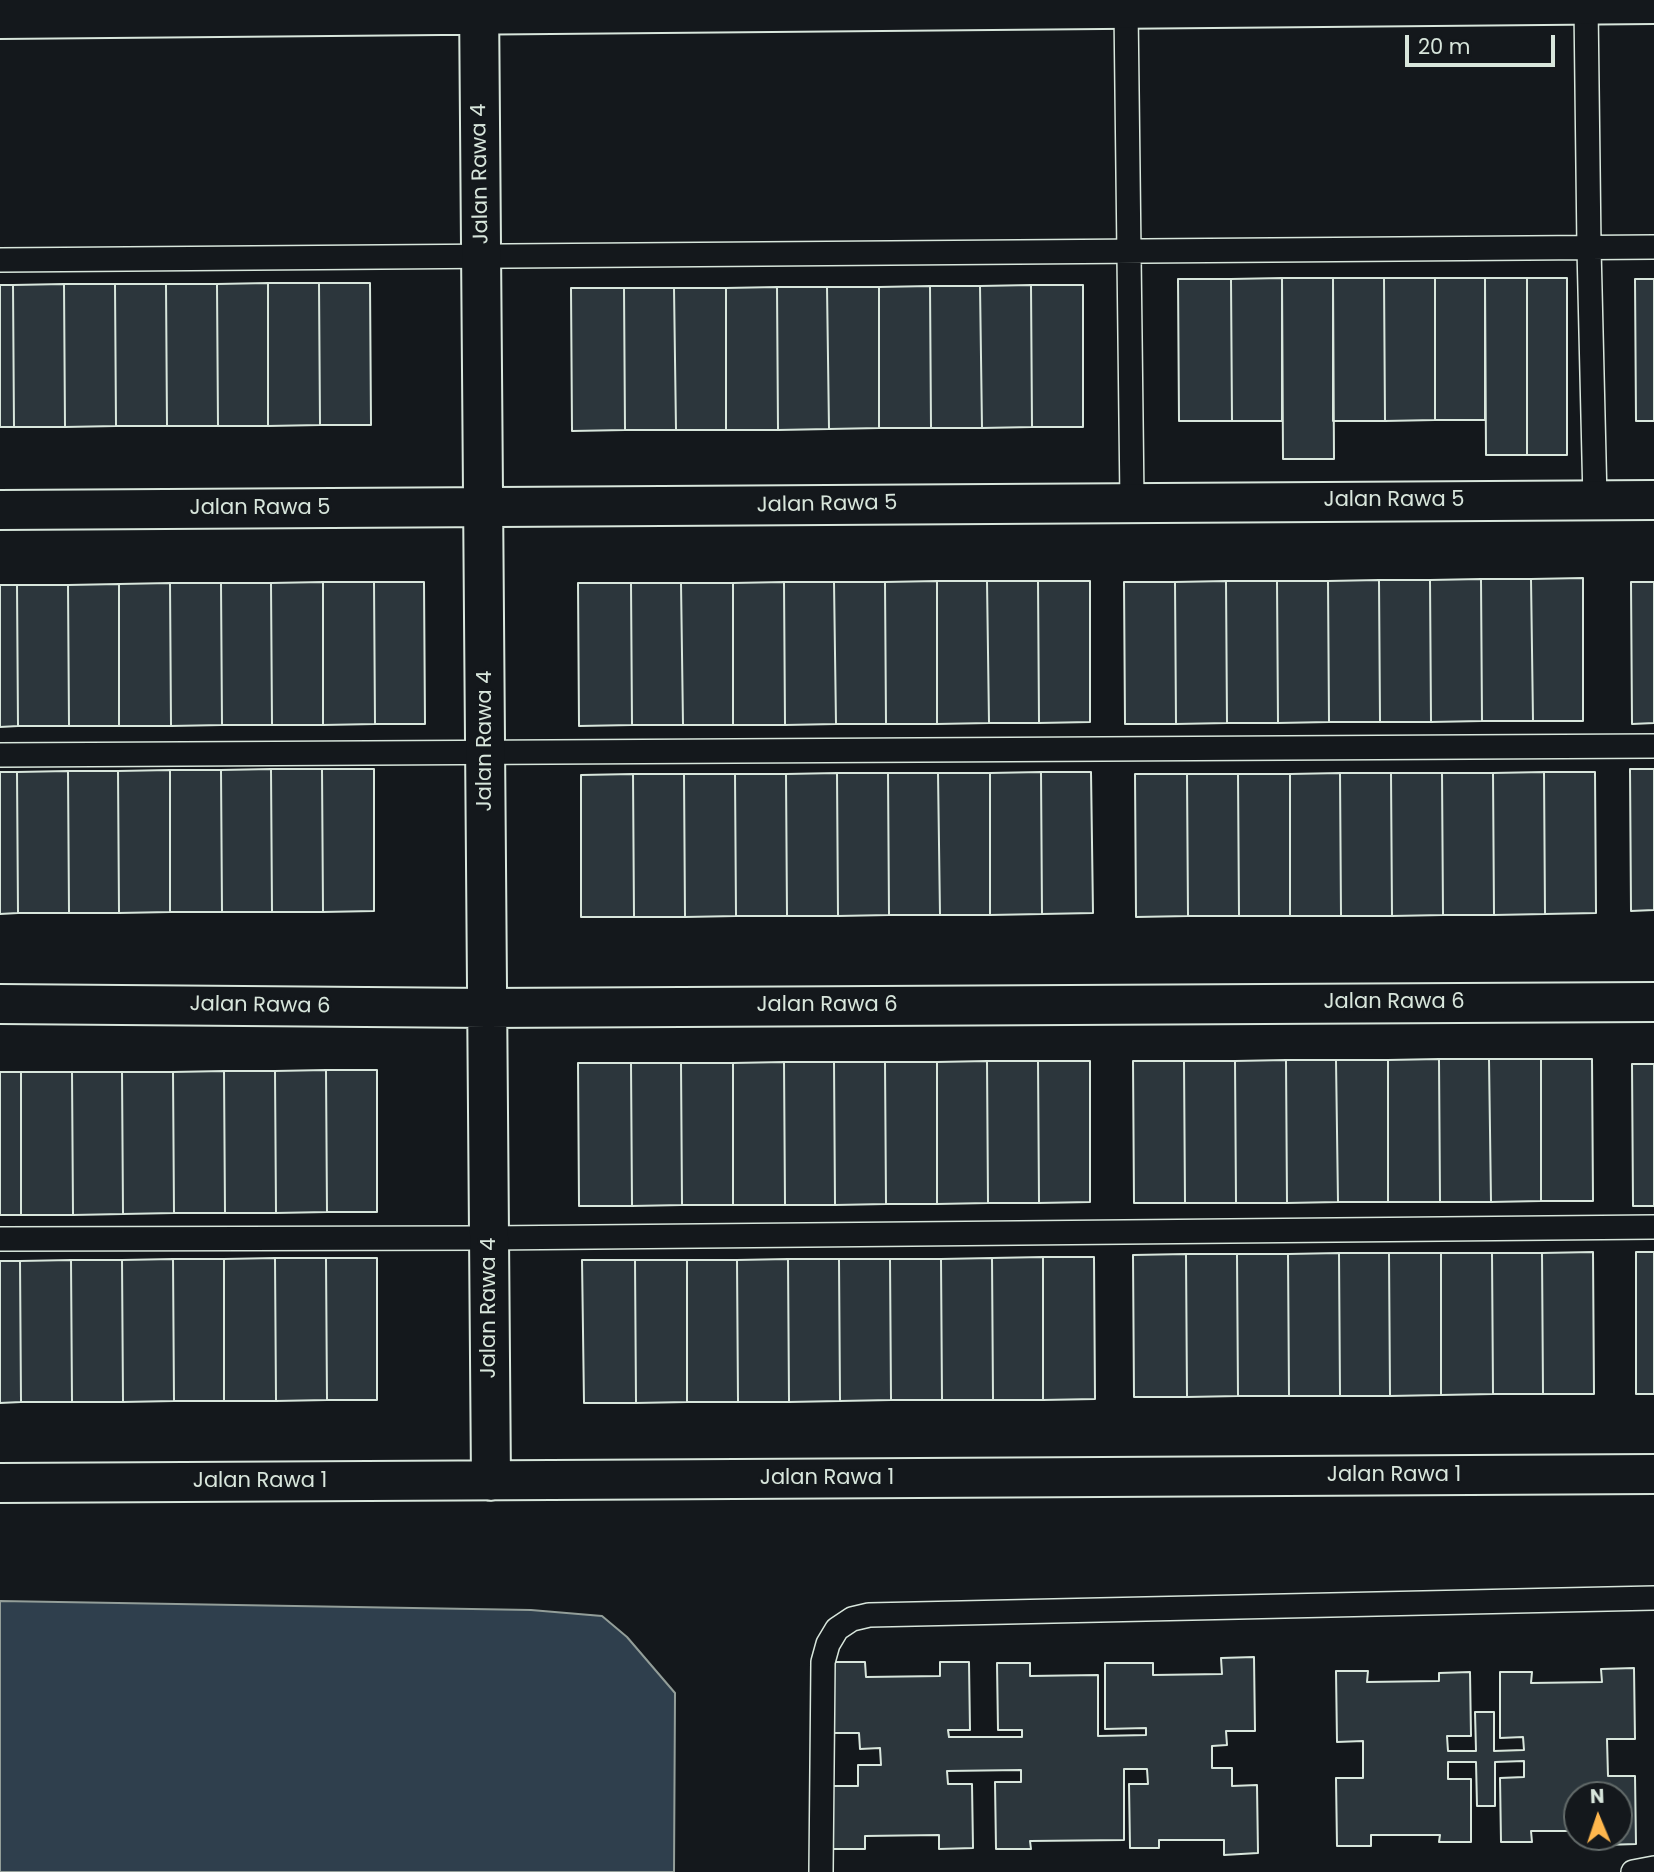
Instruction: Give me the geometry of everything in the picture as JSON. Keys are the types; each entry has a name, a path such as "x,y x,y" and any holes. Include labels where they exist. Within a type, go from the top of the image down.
{"street":[{"path":"0,19 479,8 1126,8 1654,4"},
{"name":"Jalan Rawa 4","path":"479,8 491,1481"},
{"name":"Jalan Rawa 5","path":"0,510 1132,501 1654,500"},
{"name":"Jalan Rawa 6","path":"0,1004 487,1008 1654,1002"},
{"name":"Jalan Rawa 1","path":"0,1483 1654,1474"}],"lane":[{"path":"1586,5 1595,500"},
{"path":"1126,8 1132,501"},
{"path":"0,260 1654,247"},
{"path":"0,755 1654,746"},
{"path":"0,1239 489,1238 1654,1227"},
{"path":"821,1872 823,1662 828,1644 837,1629 852,1619 869,1615 1654,1598"},
{"path":"1633,1872 1654,1868"}],"water":[{"path":"0,1601 531,1610 602,1616 627,1637 675,1693 674,1872 0,1872"}],"building":[{"path":"1282,278 1282,421 1232,421 1231,279"},
{"path":"1282,278 1333,278 1334,459 1283,459"},
{"path":"1333,278 1384,278 1385,421 1333,421"},
{"path":"1384,278 1435,278 1435,420 1385,421"},
{"path":"1435,278 1485,278 1485,420 1435,420"},
{"path":"1485,278 1527,278 1527,455 1486,455"},
{"path":"1527,278 1567,278 1567,455 1527,455"},
{"path":"1178,279 1231,279 1232,421 1179,421"},
{"path":"1635,279 1654,279 1654,421 1636,421"},
{"path":"268,283 268,426 218,426 217,284"},
{"path":"268,283 319,283 320,425 268,426"},
{"path":"319,283 370,283 371,425 320,425"},
{"path":"64,284 65,427 14,427 13,285"},
{"path":"64,284 115,284 116,426 65,427"},
{"path":"115,284 166,284 167,426 116,426"},
{"path":"166,284 217,284 218,426 167,426"},
{"path":"0,285 13,285 14,427 0,427"},
{"path":"1031,285 1083,285 1083,427 1032,427"},
{"path":"1031,285 1032,427 982,428 980,286"},
{"path":"930,286 980,286 982,428 931,428"},
{"path":"930,286 931,428 879,428 879,287"},
{"path":"777,287 827,287 829,429 778,430"},
{"path":"777,287 778,430 726,430 726,288"},
{"path":"827,287 879,287 879,428 829,429"},
{"path":"571,288 624,288 625,430 572,431"},
{"path":"624,288 674,288 676,430 625,430"},
{"path":"674,288 726,288 726,430 676,430"},
{"path":"1583,578 1583,721 1533,721 1531,579"},
{"path":"1481,579 1482,721 1431,722 1430,580"},
{"path":"1481,579 1531,579 1533,721 1482,721"},
{"path":"1379,580 1380,722 1329,722 1328,581"},
{"path":"1379,580 1430,580 1431,722 1380,722"},
{"path":"937,581 987,581 989,723 937,724"},
{"path":"937,581 937,724 886,724 885,582"},
{"path":"987,581 1038,581 1039,723 989,723"},
{"path":"1038,581 1090,581 1090,722 1039,723"},
{"path":"1226,581 1277,581 1278,723 1227,723"},
{"path":"1226,581 1227,723 1176,724 1175,582"},
{"path":"1277,581 1328,581 1329,722 1278,723"},
{"path":"323,582 374,582 375,724 323,725"},
{"path":"323,582 323,725 272,725 271,583"},
{"path":"374,582 424,582 425,724 375,724"},
{"path":"784,582 834,582 836,724 785,725"},
{"path":"784,582 785,725 733,725 733,583"},
{"path":"834,582 885,582 886,724 836,724"},
{"path":"1124,582 1175,582 1176,724 1125,724"},
{"path":"1631,582 1654,582 1654,723 1632,724"},
{"path":"170,583 221,583 222,725 171,726"},
{"path":"170,583 171,726 119,726 119,584"},
{"path":"221,583 271,583 272,725 222,725"},
{"path":"578,583 631,583 632,725 579,726"},
{"path":"631,583 681,583 683,725 632,725"},
{"path":"681,583 733,583 733,725 683,725"},
{"path":"119,584 119,726 69,726 68,585"},
{"path":"0,585 17,585 18,726 0,727"},
{"path":"17,585 68,585 69,726 18,726"},
{"path":"271,769 272,912 222,912 221,770"},
{"path":"271,769 322,769 323,912 272,912"},
{"path":"322,769 374,769 374,911 323,912"},
{"path":"1630,769 1654,769 1654,910 1631,911"},
{"path":"170,770 221,770 222,912 170,912"},
{"path":"170,770 170,912 119,913 118,771"},
{"path":"68,771 69,913 18,913 17,772"},
{"path":"68,771 118,771 119,913 69,913"},
{"path":"0,772 17,772 18,913 0,914"},
{"path":"1041,772 1091,772 1093,913 1042,914"},
{"path":"1041,772 1042,914 990,915 990,773"},
{"path":"1544,772 1545,914 1494,915 1493,773"},
{"path":"1544,772 1595,772 1596,913 1545,914"},
{"path":"837,773 888,773 889,915 838,916"},
{"path":"837,773 838,916 787,916 786,774"},
{"path":"888,773 938,773 940,915 889,915"},
{"path":"938,773 990,773 990,915 940,915"},
{"path":"1340,773 1391,773 1392,916 1341,916"},
{"path":"1340,773 1341,916 1290,916 1290,774"},
{"path":"1391,773 1442,773 1443,915 1392,916"},
{"path":"1442,773 1493,773 1494,915 1443,915"},
{"path":"633,774 634,917 581,917 581,775"},
{"path":"633,774 684,774 685,917 634,917"},
{"path":"684,774 735,774 736,916 685,917"},
{"path":"735,774 786,774 787,916 736,916"},
{"path":"1135,774 1187,774 1188,916 1136,917"},
{"path":"1187,774 1238,774 1239,916 1188,916"},
{"path":"1238,774 1290,774 1290,916 1239,916"},
{"path":"1439,1059 1489,1059 1491,1202 1440,1202"},
{"path":"1439,1059 1440,1202 1388,1202 1388,1060"},
{"path":"1489,1059 1541,1059 1541,1201 1491,1202"},
{"path":"1541,1059 1592,1059 1593,1201 1541,1201"},
{"path":"1286,1060 1336,1060 1338,1202 1287,1203"},
{"path":"1286,1060 1287,1203 1236,1203 1235,1061"},
{"path":"1336,1060 1388,1060 1388,1202 1338,1202"},
{"path":"987,1061 988,1203 937,1204 937,1062"},
{"path":"987,1061 1038,1061 1039,1203 988,1203"},
{"path":"1038,1061 1090,1061 1090,1202 1039,1203"},
{"path":"1133,1061 1184,1061 1185,1203 1134,1203"},
{"path":"1184,1061 1235,1061 1236,1203 1185,1203"},
{"path":"784,1062 834,1062 835,1205 785,1205"},
{"path":"784,1062 785,1205 733,1205 733,1063"},
{"path":"834,1062 885,1062 886,1204 835,1205"},
{"path":"885,1062 937,1062 937,1204 886,1204"},
{"path":"578,1063 631,1063 632,1206 579,1206"},
{"path":"631,1063 681,1063 682,1205 632,1206"},
{"path":"681,1063 733,1063 733,1205 682,1205"},
{"path":"1632,1064 1654,1064 1654,1206 1633,1206"},
{"path":"326,1070 377,1070 377,1212 327,1212"},
{"path":"326,1070 327,1212 276,1213 275,1071"},
{"path":"224,1071 275,1071 276,1213 225,1213"},
{"path":"224,1071 225,1213 174,1213 173,1072"},
{"path":"0,1072 21,1072 21,1215 0,1215"},
{"path":"21,1072 72,1072 73,1215 21,1215"},
{"path":"72,1072 122,1072 123,1214 73,1215"},
{"path":"122,1072 173,1072 174,1213 123,1214"},
{"path":"1593,1252 1594,1394 1543,1394 1542,1253"},
{"path":"1636,1252 1654,1252 1654,1394 1636,1394"},
{"path":"1339,1253 1389,1253 1390,1396 1340,1396"},
{"path":"1339,1253 1340,1396 1289,1396 1288,1254"},
{"path":"1389,1253 1441,1253 1441,1395 1390,1396"},
{"path":"1441,1253 1492,1253 1493,1394 1441,1395"},
{"path":"1492,1253 1542,1253 1543,1394 1493,1394"},
{"path":"1186,1254 1187,1397 1134,1397 1133,1255"},
{"path":"1186,1254 1237,1254 1238,1396 1187,1397"},
{"path":"1237,1254 1288,1254 1289,1396 1238,1396"},
{"path":"1043,1257 1094,1257 1095,1399 1043,1400"},
{"path":"1043,1257 1043,1400 993,1400 992,1258"},
{"path":"275,1258 276,1401 224,1401 224,1259"},
{"path":"275,1258 326,1258 327,1400 276,1401"},
{"path":"326,1258 377,1258 377,1400 327,1400"},
{"path":"992,1258 993,1400 942,1400 941,1259"},
{"path":"173,1259 224,1259 224,1401 174,1401"},
{"path":"173,1259 174,1401 123,1402 122,1260"},
{"path":"788,1259 839,1259 840,1401 789,1402"},
{"path":"788,1259 789,1402 738,1402 737,1260"},
{"path":"839,1259 890,1259 891,1400 840,1401"},
{"path":"890,1259 941,1259 942,1400 891,1400"},
{"path":"71,1260 72,1402 21,1402 20,1261"},
{"path":"71,1260 122,1260 123,1402 72,1402"},
{"path":"582,1260 635,1260 636,1403 584,1403"},
{"path":"635,1260 687,1260 687,1402 636,1403"},
{"path":"687,1260 737,1260 738,1402 687,1402"},
{"path":"0,1261 20,1261 21,1402 0,1403"},
{"path":"1254,1657 1255,1731 1226,1731 1227,1745 1212,1746 1212,1768 1232,1768 1232,1786 1257,1785 1258,1853 1224,1855 1224,1840 1159,1840 1159,1848 1130,1848 1129,1784 1148,1784 1147,1769 1124,1769 1124,1840 1030,1841 1031,1849 996,1849 995,1782 1021,1782 1021,1770 947,1771 948,1784 972,1784 973,1848 939,1849 939,1835 865,1836 865,1849 831,1849 830,1786 858,1786 858,1765 881,1765 880,1748 860,1749 859,1733 834,1733 833,1662 865,1662 866,1677 940,1676 940,1662 969,1662 970,1730 948,1730 949,1737 1022,1737 1022,1730 998,1730 997,1663 1030,1663 1030,1676 1098,1675 1098,1736 1146,1735 1146,1728 1105,1729 1105,1663 1153,1663 1153,1675 1222,1674 1221,1658"},
{"path":"1634,1668 1635,1739 1607,1739 1608,1776 1635,1776 1636,1844 1633,1844 1633,1781 1563,1781 1563,1831 1531,1831 1532,1842 1501,1842 1500,1778 1524,1777 1524,1761 1495,1762 1495,1806 1477,1806 1476,1762 1448,1762 1448,1779 1471,1779 1471,1842 1439,1842 1440,1835 1371,1835 1371,1846 1337,1846 1336,1778 1363,1778 1363,1741 1337,1742 1336,1671 1368,1671 1367,1682 1439,1681 1439,1673 1470,1672 1471,1736 1447,1736 1448,1751 1476,1751 1475,1712 1494,1712 1494,1751 1524,1750 1523,1737 1500,1738 1500,1672 1532,1672 1531,1683 1602,1682 1601,1669"}]}
